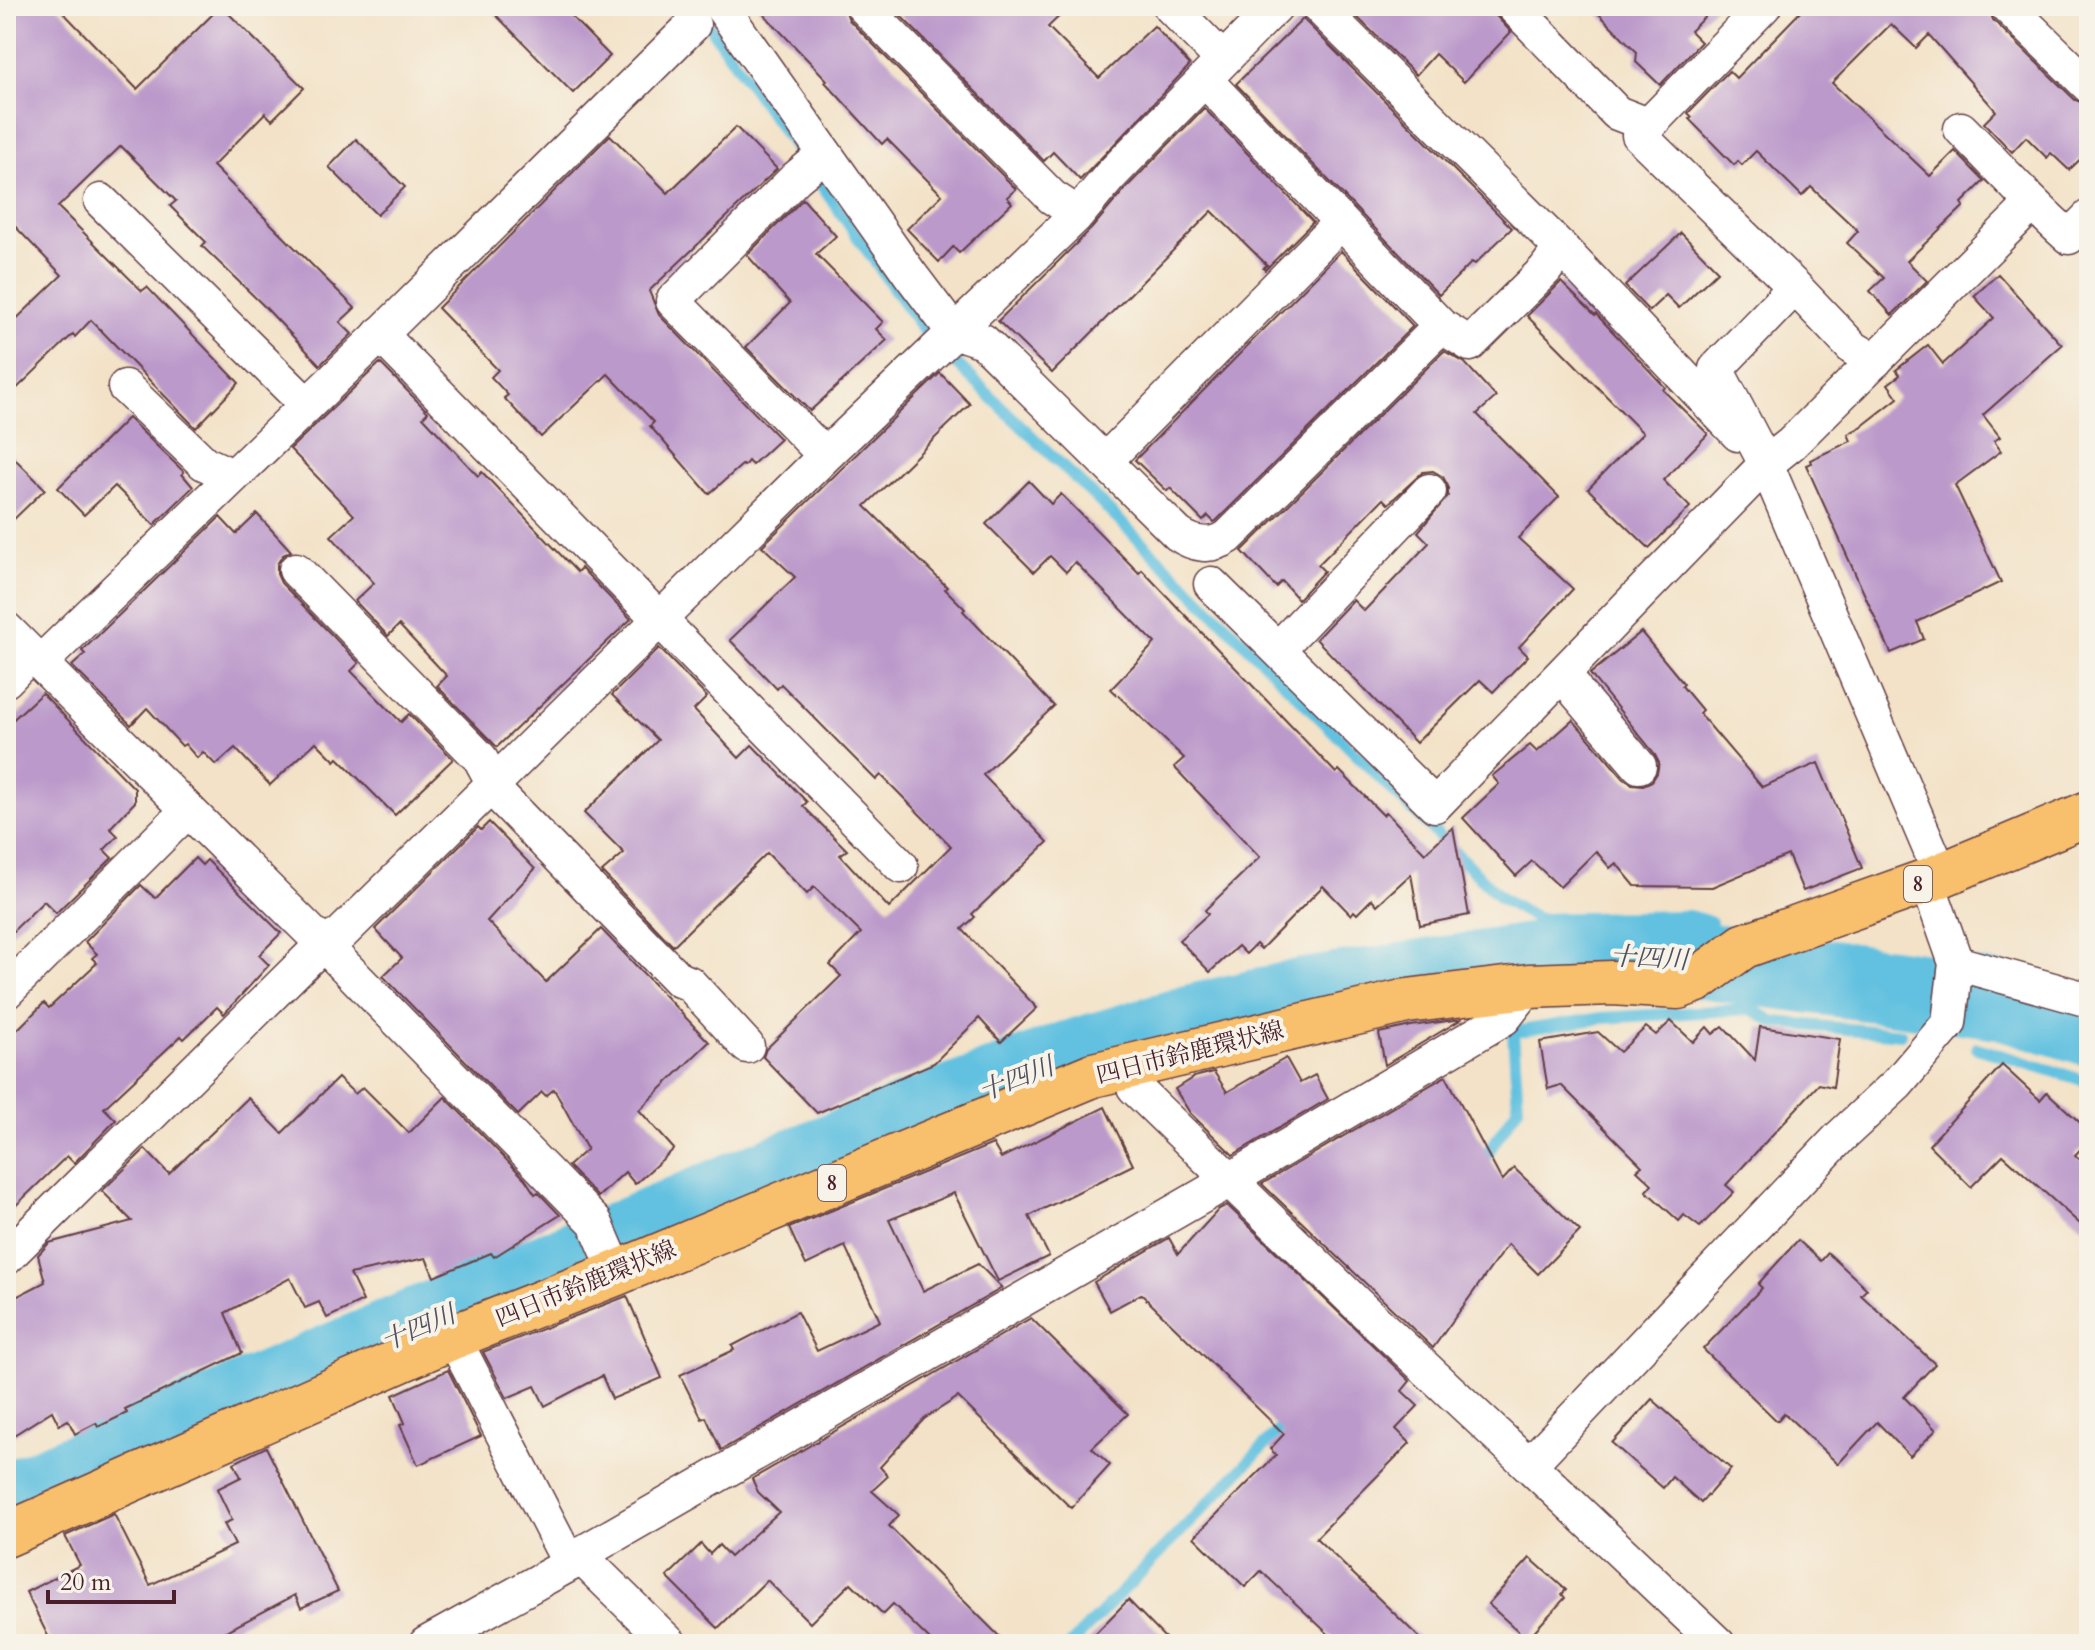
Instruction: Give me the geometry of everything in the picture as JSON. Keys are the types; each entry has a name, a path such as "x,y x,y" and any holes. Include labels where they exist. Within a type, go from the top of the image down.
{"main road":[{"name":"四日市鈴鹿環状線","path":"6,1535 615,1268 1079,1081 1129,1066 1407,1001 1529,986 1612,983 1678,987 1697,980 1744,946 1934,878 2089,813"}],"street":[{"path":"721,6 824,155 943,341"},
{"path":"863,6 1052,197 1078,214"},
{"path":"1170,6 1214,70 1341,222 1441,326 1470,344 1545,270 1561,248"},
{"path":"6,1258 323,944 341,934 829,452 1078,214 1110,176 1276,6"},
{"path":"1318,6 1561,248 1766,464"},
{"path":"1513,6 1617,113 1648,125"},
{"path":"1764,6 1639,135 1853,348 1875,361"},
{"path":"2007,6 2089,86"},
{"path":"6,680 36,659 307,405 693,25"},
{"path":"1961,129 2019,186 2032,204 2069,237 2089,217"},
{"path":"824,155 796,178 673,301 812,442 829,452"},
{"path":"101,201 307,405"},
{"path":"1211,584 1435,805 1766,464 1791,444 2032,204"},
{"path":"1105,461 1341,222"},
{"path":"1529,1465 1840,1137 1897,1084 1949,1023 1956,963 1934,878 1766,464 1716,369 1795,287"},
{"path":"943,341 983,341 1178,534 1190,542 1218,543 1228,537 1441,326"},
{"path":"380,334 901,866"},
{"path":"125,387 204,463 232,476"},
{"path":"1278,649 1429,491"},
{"path":"296,570 480,758 493,786 679,980 689,983 747,1046"},
{"path":"6,629 323,944 595,1222 615,1268"},
{"path":"1565,672 1577,693 1639,766"},
{"path":"6,992 188,810"},
{"path":"1956,963 2089,1000"},
{"path":"426,1644 1230,1180 1504,1018 1529,986"},
{"path":"1129,1066 1134,1087 1360,1307 1718,1644"},
{"path":"453,1337 574,1560 670,1644"}],"building":[{"path":"6,6 57,6 137,89 221,6 304,88 272,120 265,113 213,166 355,308 340,322 352,334 320,365 202,246 206,242 170,206 176,201 121,146 58,207 142,291 147,287 239,383 196,428 91,320 6,399 6,329 62,275 6,217"},
{"path":"487,6 561,6 610,56 573,93"},
{"path":"756,6 844,6 849,20 1016,189 1007,197 1012,203 959,253 953,247 939,262 907,229 942,195 887,139 882,144 825,82 827,80"},
{"path":"891,6 1070,6 1048,27 1099,78 1154,26 1190,65 1080,180 1053,152 1044,161"},
{"path":"1346,6 1487,6 1511,32 1464,82 1435,54 1416,75"},
{"path":"1591,6 1716,6 1690,31 1701,42 1660,85 1636,62 1637,52"},
{"path":"1806,6 1988,6 1993,20 2075,100 2089,105 2089,151 2069,170 2051,153 2047,158 2026,137 2012,152 1984,123 1996,111 1929,35 1916,48 1891,24 1832,83 1930,176 1955,151 1984,181 1962,203 1964,206 1907,261 1927,281 1892,315 1870,291 1884,278 1847,243 1858,231 1811,187 1802,196 1756,151 1742,165 1738,161 1734,165 1689,119 1692,117 1688,113 1729,71 1736,78"},
{"path":"1303,19 1512,228 1439,295 1236,84"},
{"path":"1204,108 1313,222 1265,270 1263,268 1267,265 1212,211 1052,373 998,321 1092,228 1125,189"},
{"path":"736,127 777,169 649,291 659,315 780,439 752,465 748,461 742,465 709,494 650,426 654,422 608,374 541,437 504,398 508,395 491,377 498,370 438,308 610,135 668,193"},
{"path":"356,139 405,187 377,215 329,167"},
{"path":"803,199 836,236 816,254 883,322 876,329 887,340 810,411 746,347 790,303 747,255"},
{"path":"1681,233 1718,271 1679,308 1666,295 1649,311 1625,286"},
{"path":"1341,251 1413,326 1216,521 1208,516 1203,521 1170,488 1167,491 1135,460"},
{"path":"1998,274 2062,345 1983,415 2000,437 1994,441 2001,451 1955,485 2001,582 1917,622 1924,639 1891,653 1806,465 1811,463 1810,460 1851,441 1848,434 1898,398 1888,384 1900,375 1896,370 1928,345 1943,364 1994,318 1974,296"},
{"path":"1561,282 1596,314 1665,387 1663,390 1708,434 1663,480 1690,507 1649,548 1588,489 1643,433 1527,316"},
{"path":"1444,351 1465,363 1496,397 1477,414 1559,497 1518,538 1573,589 1519,647 1528,656 1493,692 1480,680 1416,743 1316,639 1353,600 1364,611 1429,543 1418,532 1448,496 1448,486 1443,477 1433,471 1423,472 1388,504 1383,499 1318,565 1324,571 1298,599 1282,581 1276,587 1242,551"},
{"path":"380,363 428,412 423,417 478,476 482,472 577,572 581,568 631,619 497,747 437,686 447,676 399,625 388,636 355,601 374,583 331,536 354,515 290,449"},
{"path":"940,373 970,404 865,506 947,587 945,589 965,609 963,611 1054,706 983,775 1048,842 972,914 975,917 962,929 1037,1008 1001,1042 979,1018 934,1063 817,1113 763,1057 766,1049 841,976 830,965 861,933 814,887 807,894 767,853 673,946 602,872 624,853 584,813 658,740 612,695 659,648 707,697 694,710 739,758 752,745 807,802 803,806 847,850 840,855 889,908 951,846 881,775 876,780 781,684 777,689 730,640 795,577 762,546"},
{"path":"128,418 184,472 182,474 193,487 154,525 115,486 84,515 58,488"},
{"path":"6,450 45,489 6,527"},
{"path":"1029,481 1051,504 1061,494 1139,573 1142,570 1336,773 1339,770 1383,815 1386,812 1425,853 1453,827 1469,915 1420,925 1411,874 1377,905 1372,899 1357,914 1354,911 1351,915 1323,886 1261,949 1256,944 1246,954 1238,946 1210,972 1179,940 1208,914 1205,910 1260,857 1174,767 1184,758 1111,689 1155,643 1075,562 1066,572 1050,556 1034,572 986,524"},
{"path":"257,514 291,551 283,555 277,564 281,583 359,663 351,671 401,722 409,714 453,759 395,815 338,758 335,761 316,742 270,785 235,748 216,765 203,752 197,758 147,708 131,725 72,666 85,654 82,651 220,517 236,534"},
{"path":"1641,632 1684,684 1682,686 1702,710 1699,713 1762,787 1818,763 1862,868 1803,891 1788,855 1712,887 1635,886 1616,863 1610,868 1596,851 1560,887 1532,861 1516,876 1463,818 1499,784 1492,776 1530,745 1537,752 1573,720 1624,779 1643,785 1652,781 1657,773 1659,763 1654,753 1590,674"},
{"path":"42,693 135,789 135,802 110,828 118,836 104,850 112,858 56,913 44,901 6,938 6,726"},
{"path":"489,822 535,869 487,921 546,982 601,929 709,1042 639,1110 674,1149 635,1184 625,1172 598,1197 568,1166 587,1149 554,1089 546,1096 542,1092 518,1115 383,976 402,958 375,929 478,827 481,830"},
{"path":"195,858 202,865 207,860 281,933 259,955 269,965 224,1014 217,1007 104,1108 116,1120 74,1163 67,1156 6,1215 6,1041 44,1003 49,1008 97,963 92,958 97,954 85,942 141,885 155,898"},
{"path":"1462,1019 1385,1065 1379,1033"},
{"path":"1671,1021 1693,1042 1707,1027 1713,1034 1723,1026 1755,1060 1760,1027 1840,1039 1833,1087 1819,1084 1726,1185 1734,1192 1700,1227 1684,1215 1679,1221 1646,1191 1652,1184 1637,1170 1642,1166 1561,1085 1548,1089 1540,1042 1598,1032 1620,1052 1646,1027 1656,1035"},
{"path":"1286,1058 1300,1083 1315,1075 1328,1099 1233,1155 1190,1113 1175,1089 1194,1077 1214,1072 1227,1092"},
{"path":"2002,1065 2040,1100 2047,1092 2089,1131 2089,1140 2075,1155 2089,1168 2089,1232 2003,1155 1971,1187 1929,1145"},
{"path":"1446,1076 1502,1181 1514,1168 1580,1231 1538,1274 1508,1244 1433,1348 1262,1184"},
{"path":"338,1078 355,1094 363,1087 409,1133 445,1097 525,1179 535,1194 538,1192 560,1215 494,1257 491,1253 434,1277 426,1258 350,1274 363,1301 327,1318 319,1302 305,1308 290,1278 225,1313 242,1353 125,1409 127,1413 98,1427 96,1423 75,1434 68,1420 59,1425 52,1411 6,1440 6,1302 45,1282 38,1255 49,1243 132,1221 102,1191 145,1149 169,1174 248,1098 282,1133"},
{"path":"1105,1107 1133,1165 1029,1216 1049,1256 998,1281 954,1193 889,1220 923,1291 978,1264 1002,1288 721,1450 706,1417 702,1419 680,1375 734,1350 732,1346 797,1312 817,1351 880,1321 845,1246 806,1265 789,1228 993,1144 1001,1158"},
{"path":"1227,1205 1410,1381 1402,1391 1418,1406 1396,1429 1410,1443 1316,1538 1426,1644 1339,1644 1261,1571 1245,1587 1194,1537 1276,1455 1270,1449 1284,1434 1141,1294 1110,1311 1094,1282 1169,1238 1178,1254 1219,1209"},
{"path":"1798,1240 1821,1261 1828,1253 1867,1289 1861,1295 1935,1364 1904,1397 1936,1430 1910,1456 1877,1422 1838,1464 1784,1413 1777,1421 1703,1349 1762,1288 1758,1284"},
{"path":"627,1296 662,1378 612,1399 602,1376 545,1406 535,1386 507,1398 483,1352"},
{"path":"1031,1318 1128,1414 1092,1448 1110,1465 1071,1508 958,1397 924,1419 880,1467 888,1476 872,1491 899,1515 889,1526 1007,1644 934,1644 893,1604 883,1614 851,1583 810,1623 767,1580 718,1628 667,1577 701,1544 710,1554 719,1545 730,1557 779,1512 758,1492 752,1479"},
{"path":"448,1370 481,1436 418,1465 400,1425 405,1423 393,1395"},
{"path":"1652,1399 1731,1469 1701,1503 1672,1477 1663,1488 1612,1443"},
{"path":"266,1447 338,1591 301,1608 295,1595 202,1644 52,1644 26,1592 80,1565 65,1536 114,1514 150,1585 235,1545 224,1524 232,1520 217,1489 241,1477 234,1463"},
{"path":"1530,1558 1566,1590 1562,1594 1565,1598 1527,1639 1488,1604"},
{"path":"1128,1600 1171,1644 1085,1644"}],"waterway":[{"path":"695,6 926,334 1194,593 1502,899 1537,919 1689,916 1711,922"},
{"name":"十四川","path":"6,1501 752,1183 935,1110 1071,1058 1197,1021 1304,996 1530,961 1636,952 2001,1001 2089,1028"},
{"path":"1801,962 1841,980"},
{"path":"1479,1166 1518,1107 1513,1032 1602,1018 1751,1009 1774,1022 1901,1034"},
{"path":"1977,1048 2089,1082"},
{"path":"1071,1644 1289,1420"}]}
